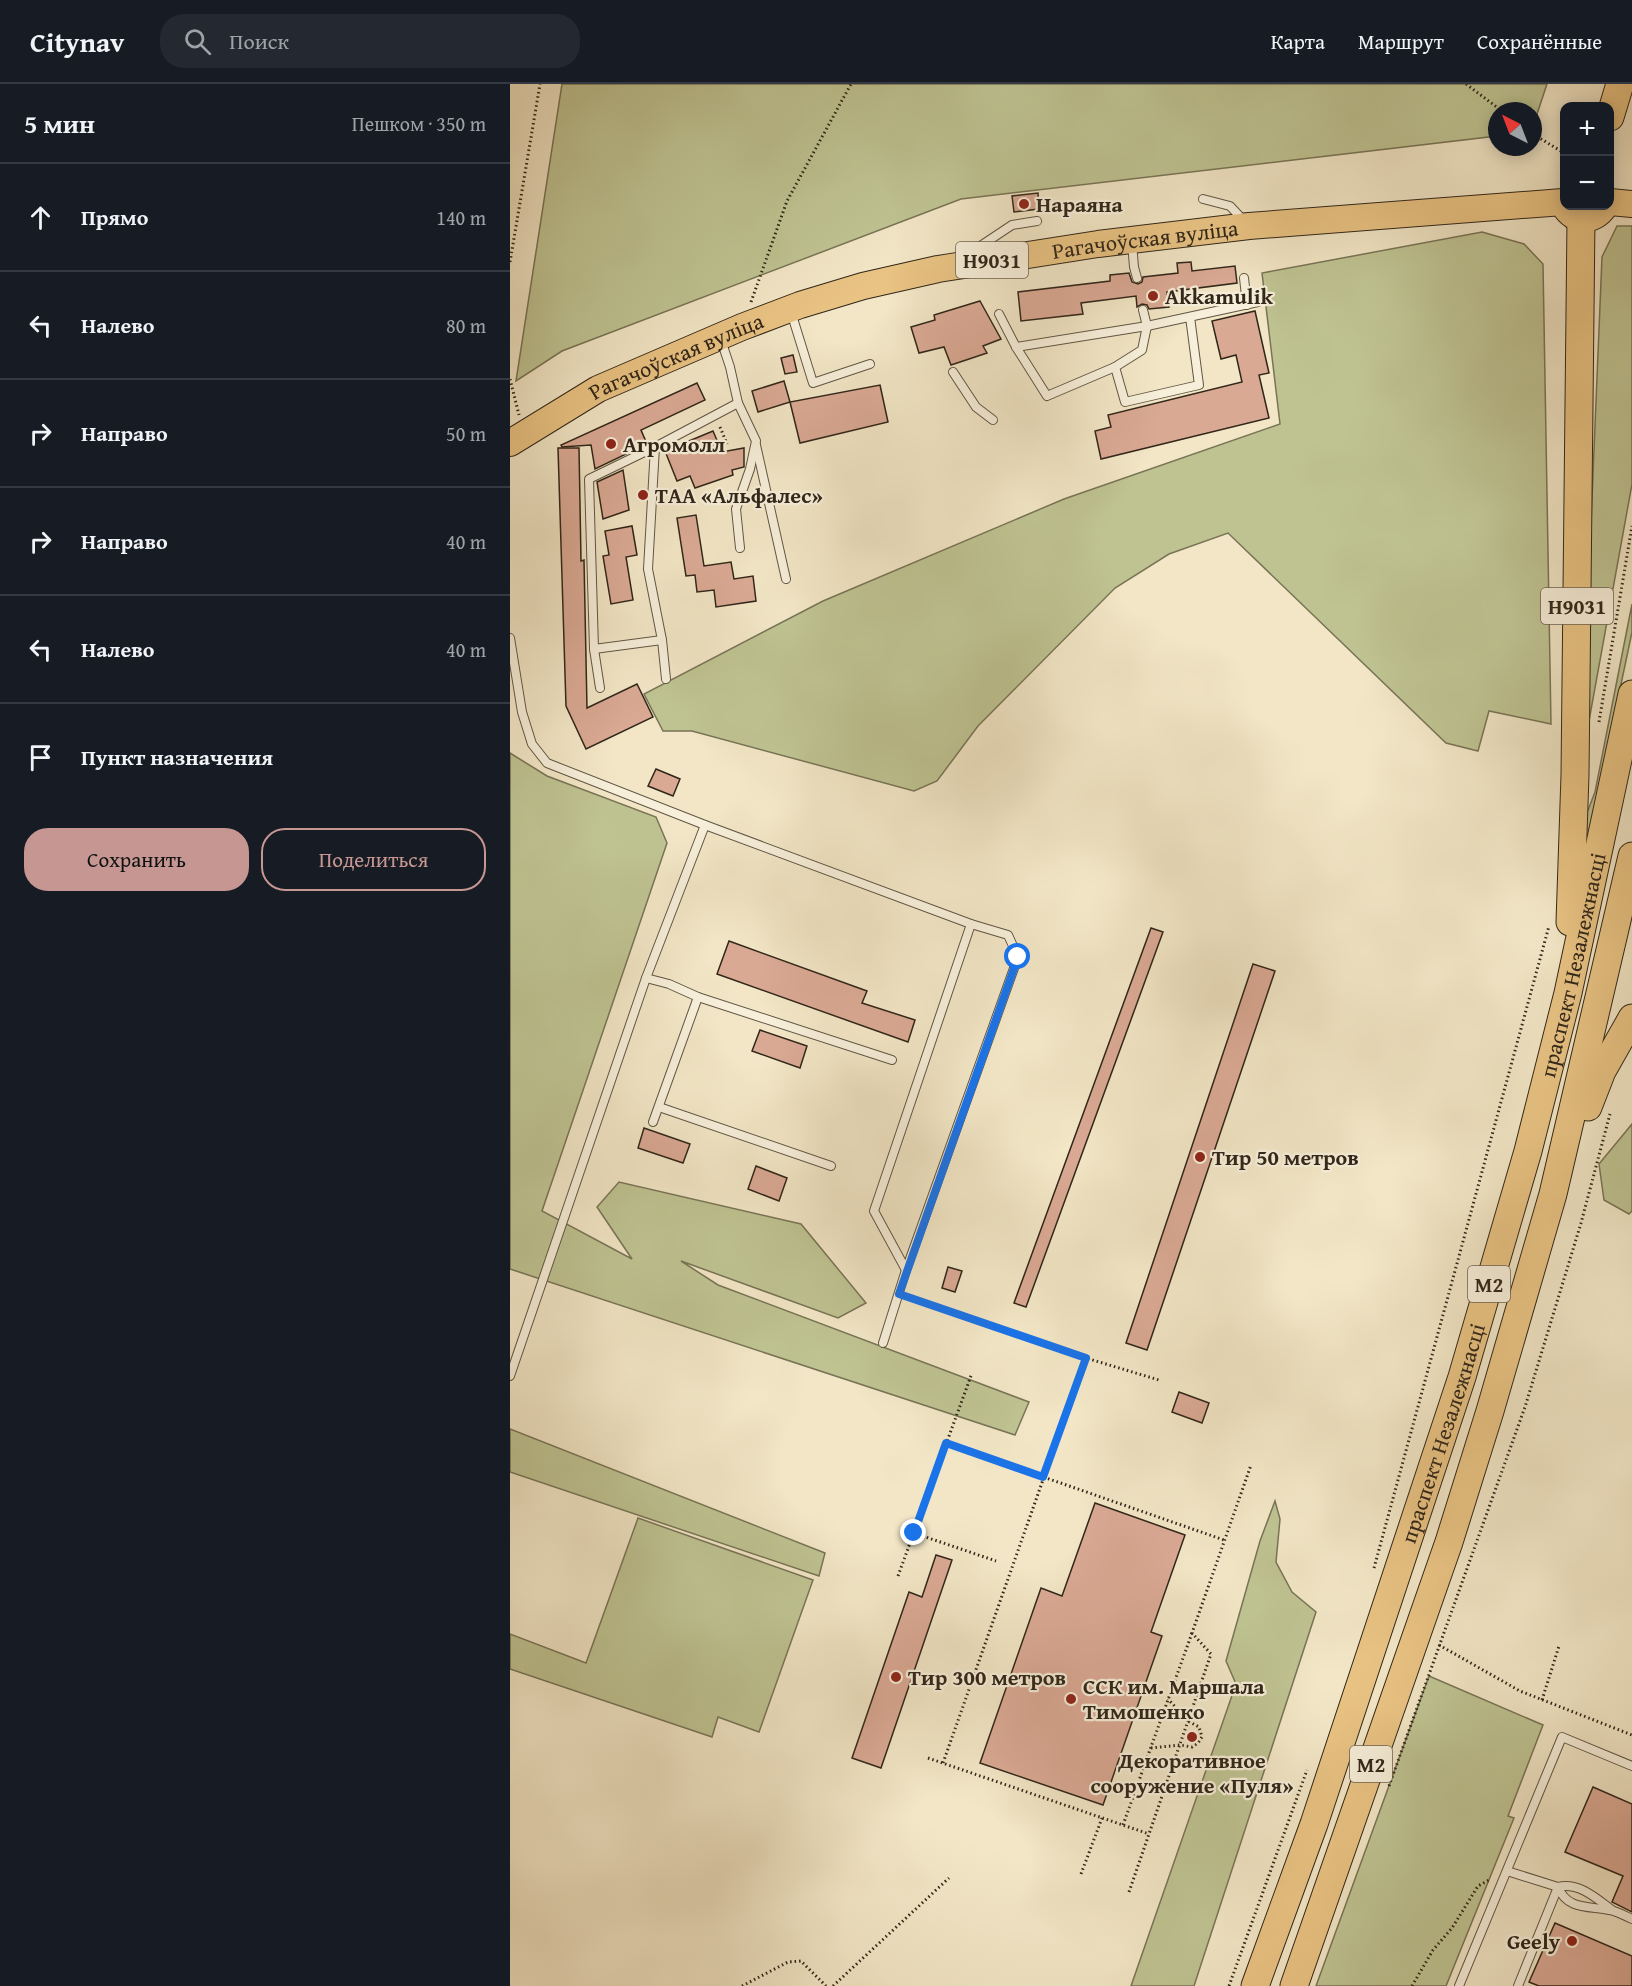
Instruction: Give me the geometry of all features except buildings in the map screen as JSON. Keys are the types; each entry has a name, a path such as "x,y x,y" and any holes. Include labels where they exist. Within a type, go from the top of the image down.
{"highway":[{"path":"1614,104 1620,84"},
{"name":"Н9031","path":"1568,993 1575,775 1574,210"},
{"name":"праспект Незалежнасці","path":"1255,1986 1314,1824 1462,1377 1528,1151 1568,993 1632,694"},
{"name":"праспект Незалежнасці","path":"1294,1986 1449,1542 1490,1411 1553,1194 1632,856"},
{"path":"1553,1194 1602,1071 1632,1018"}],"main road":[{"path":"1614,202 1632,204"},
{"name":"Рагачоўская вуліца","path":"517,439 598,389 731,332 790,309 863,286 938,269 1132,239 1249,226 1560,205"}],"lane":[{"path":"1203,199 1230,206 1249,226"},
{"path":"975,263 979,247 987,241 1012,225 1037,221"},
{"path":"1132,239 1137,278"},
{"path":"1244,278 1247,305"},
{"path":"1016,347 1147,326 1258,303"},
{"path":"790,309 813,383 870,364"},
{"path":"999,314 1016,347 1047,396 1115,367 1142,350 1147,326 1143,310"},
{"path":"1115,367 1125,402 1199,385 1190,317"},
{"path":"731,332 730,367 738,403 756,441 786,579"},
{"path":"953,372 976,407 993,420"},
{"path":"600,688 594,649 589,479 738,403"},
{"path":"740,548 736,509 750,469 756,441"},
{"path":"655,447 648,569 662,640 666,679"},
{"path":"510,638 522,712 532,744 548,764 970,924 1008,935 1018,957 906,1270 883,1343"},
{"path":"594,649 662,640"},
{"path":"510,1376 646,978 705,825"},
{"path":"906,1270 874,1211 970,924"},
{"path":"646,978 891,1060"},
{"path":"653,1122 698,997"},
{"path":"659,1107 831,1166"},
{"path":"1459,1986 1562,1737 1632,1766"},
{"path":"1507,1871 1558,1887 1570,1885 1578,1887 1612,1910 1632,1919"},
{"path":"1558,1887 1564,1899 1571,1904 1612,1910"},
{"path":"1518,1986 1558,1887"}],"path":[{"path":"510,262 540,84"},
{"path":"731,332 787,201 851,84"},
{"path":"1466,84 1490,102"},
{"path":"1542,140 1560,151"},
{"path":"510,379 517,439"},
{"path":"715,414 727,444"},
{"path":"1597,732 1632,526"},
{"path":"1373,1573 1551,918"},
{"path":"1429,1676 1525,1407 1581,1223 1612,1106"},
{"path":"899,1294 1086,1358 1159,1380"},
{"path":"943,1763 1086,1358"},
{"path":"898,1576 972,1373"},
{"path":"946,1443 1224,1540"},
{"path":"1123,1825 1251,1465"},
{"path":"914,1533 996,1561"},
{"path":"1129,1892 1211,1654 1192,1633"},
{"path":"1439,1645 1520,1691 1632,1735"},
{"path":"1542,1700 1559,1646"},
{"path":"1150,1749 1180,1745 1192,1747 1202,1737 1199,1727 1188,1721 1168,1699"},
{"path":"928,1758 1149,1834"},
{"path":"1229,1986 1309,1764"},
{"path":"1081,1874 1102,1818"},
{"path":"1412,1986 1433,1950 1452,1928 1478,1886 1507,1871"},
{"path":"833,1986 949,1878"},
{"path":"742,1986 788,1962 801,1961 826,1986"}],"green space":[{"path":"562,84 1547,84 1541,102 1488,102 1488,137 961,199 562,351 516,381"},
{"path":"1617,226 1632,226 1632,484 1581,765 1602,257"},
{"path":"1482,232 1524,244 1543,264 1551,724 1489,711 1478,751 1446,743 1228,533 1169,554 1115,588 978,726 937,781 914,791 692,731 663,731 644,694 823,601 1064,499 1280,424 1262,273"},
{"path":"1632,604 1632,632 1587,846 1583,846 1585,818 1595,792"},
{"path":"510,753 547,776 656,817 667,843 542,1211 632,1259 597,1207 619,1182 801,1224 866,1303 838,1318 681,1261 718,1285 1029,1402 1015,1435 510,1269"},
{"path":"1632,1124 1632,1211 1629,1214 1604,1200 1599,1164"},
{"path":"510,1429 825,1553 819,1576 510,1472"},
{"path":"1275,1501 1280,1519 1276,1562 1292,1592 1316,1612 1194,1986 1131,1986 1236,1684 1226,1661 1260,1541"},
{"path":"638,1518 813,1580 759,1732 718,1717 712,1737 510,1669 510,1634 586,1663"},
{"path":"1429,1676 1543,1725 1508,1816 1514,1818 1446,1986 1316,1986"}],"place":[{"name":"Нараяна","path":"1024,204"},
{"name":"Akkamulik","path":"1153,296"},
{"name":"Агромолл","path":"611,444"},
{"name":"ТАА «Альфалес»","path":"643,495"},
{"name":"Тир 50 метров","path":"1200,1157"},
{"name":"Тир 300 метров","path":"896,1677"},
{"name":"ССК им. Маршала Тимошенко","path":"1071,1699"},
{"name":"Декоративное сооружение «Пуля»","path":"1192,1737"},
{"name":"Geely","path":"1572,1941"}],"route":[{"path":"914,1533 946,1443 1043,1477 1086,1358 899,1294 1018,957"}]}
